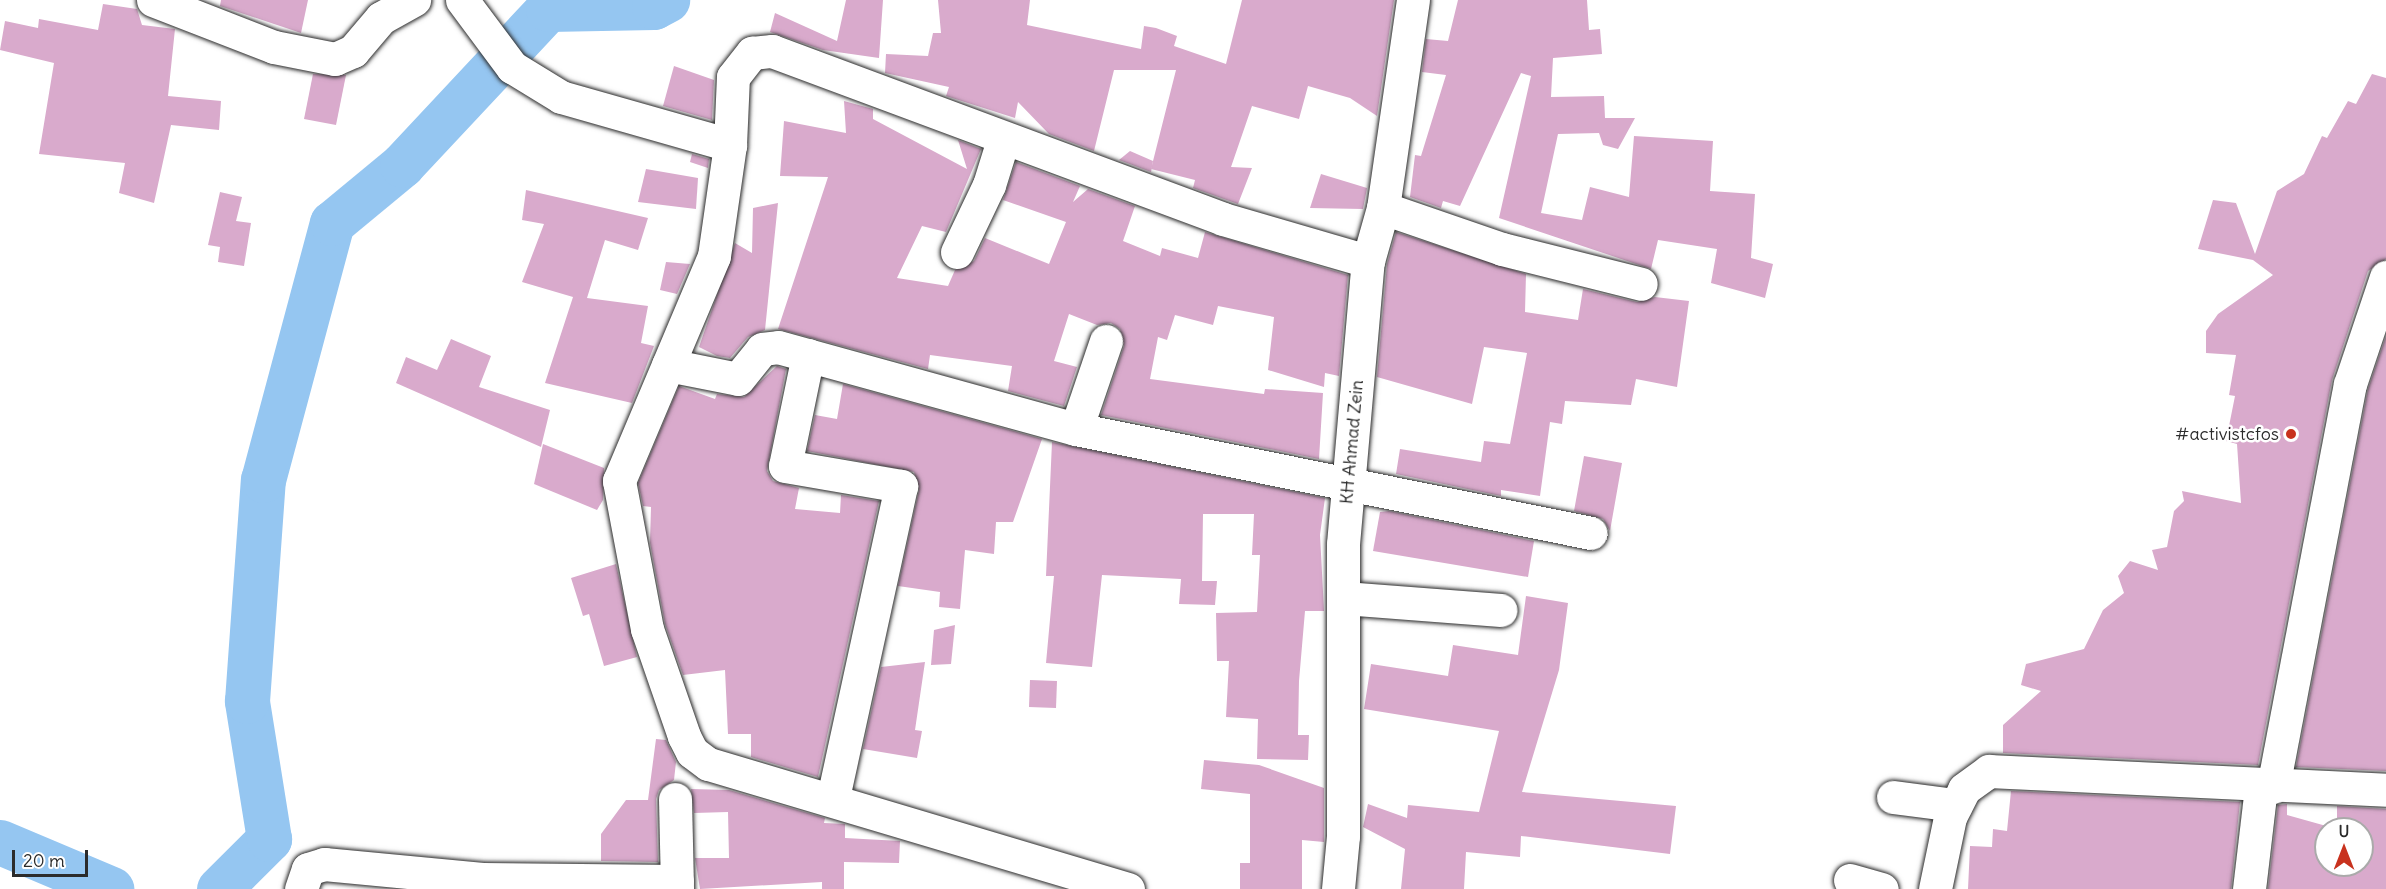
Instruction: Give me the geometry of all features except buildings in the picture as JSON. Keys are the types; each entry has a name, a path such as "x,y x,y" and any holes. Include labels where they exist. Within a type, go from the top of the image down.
{"street":[{"path":"153,0 274,47 334,58 353,51 381,18 414,0"},
{"name":"KH Ahmad Zein","path":"1338,889 1348,487 1368,261 1383,208 1413,0"},
{"path":"468,6 512,67 584,107 730,145"},
{"path":"1128,889 833,798 708,764 684,736 647,629 619,481 714,256 730,145 732,78 752,54 772,51 1003,140 1223,219 1368,261"},
{"path":"957,252 989,185 1003,140"},
{"path":"1383,208 1502,249 1641,284"},
{"path":"2249,889 2267,787 2350,384 2386,277"},
{"path":"1076,429 1106,341"},
{"path":"668,365 738,379 769,346 1076,429 1348,487 1591,533"},
{"path":"808,355 785,466 901,486 833,798"},
{"path":"1344,598 1501,610"},
{"path":"1935,889 1955,805 1964,789 1989,771 2017,768 2267,787 2386,790"},
{"path":"1893,797 1955,805"},
{"path":"301,889 308,869 324,864 482,884 677,885 675,799"},
{"path":"1850,880 1882,889"}],"waterway":[{"path":"219,889 269,839 247,701 263,480 332,223 402,165 548,9 654,7 667,0"},
{"path":"0,842 111,889"}],"place":[{"name":"#activistcfos","path":"2291,434"}]}
